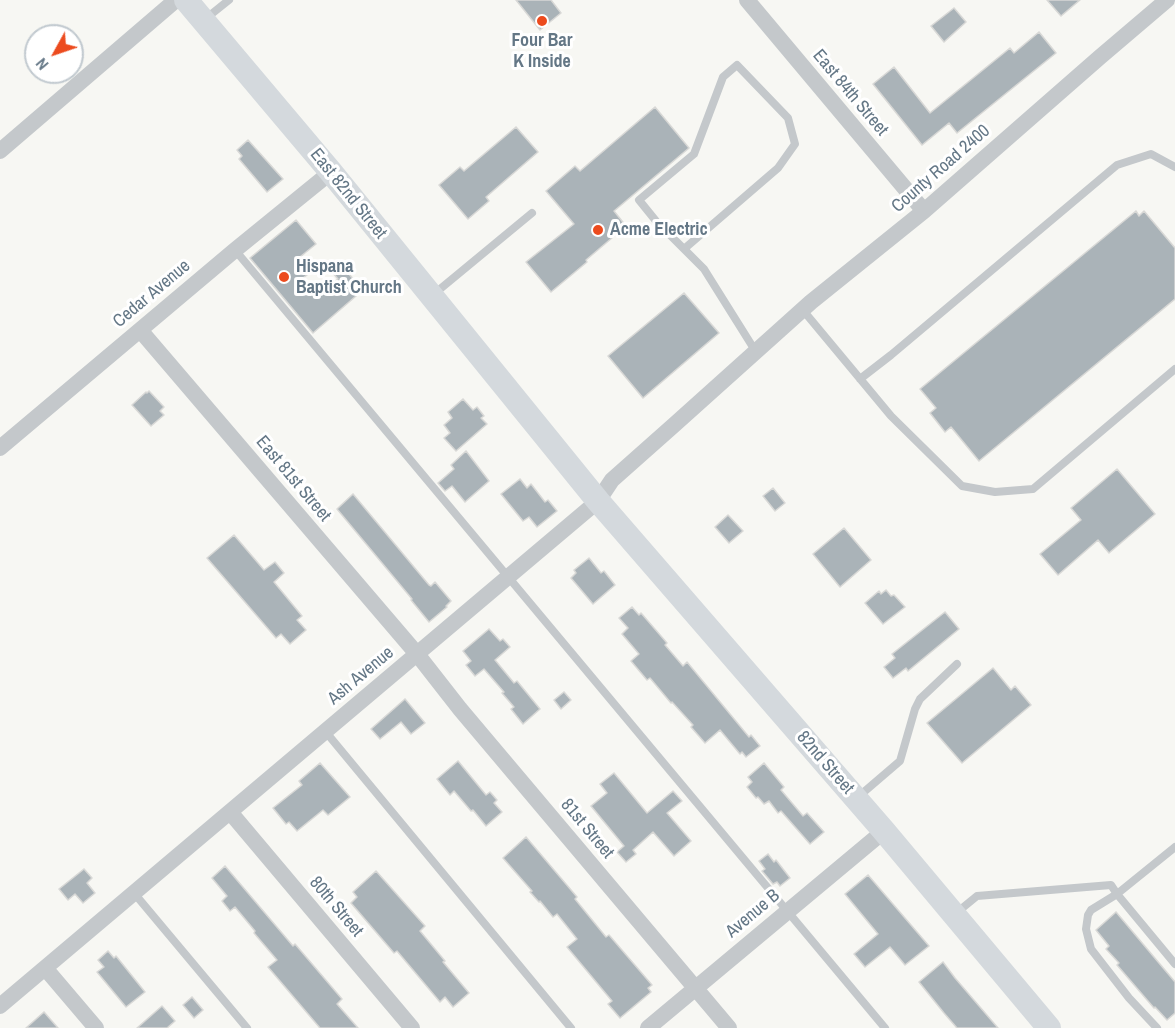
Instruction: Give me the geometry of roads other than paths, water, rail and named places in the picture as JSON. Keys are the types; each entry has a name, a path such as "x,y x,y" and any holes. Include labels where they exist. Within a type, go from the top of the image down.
{"street":[{"path":"0,151 176,0"},
{"name":"East 82nd Street","path":"186,0 331,172 597,501"},
{"name":"East 84th Street","path":"747,0 924,211"},
{"name":"County Road 2400","path":"739,367 802,309 924,211 1167,0"},
{"name":"Cedar Avenue","path":"0,448 331,172"},
{"name":"East 81st Street","path":"140,330 417,654"},
{"name":"Ash Avenue","path":"0,1006 597,501 612,480 739,367"},
{"name":"82nd Street","path":"597,501 884,831 1049,1028"},
{"name":"81st Street","path":"417,654 460,709 729,1028"},
{"name":"80th Street","path":"230,812 412,1028"},
{"name":"Avenue B","path":"648,1028 884,831"},
{"path":"45,968 96,1028"}],"lane":[{"path":"203,21 230,0"},
{"path":"684,249 778,168 795,144 788,118 737,64 723,77 694,154 639,200 656,221 684,249 704,269 756,352"},
{"path":"860,379 1117,165 1151,154 1175,167"},
{"path":"431,297 532,213"},
{"path":"235,250 885,1028"},
{"path":"802,309 891,416 962,486 995,492 1033,489 1175,369"},
{"path":"856,799 900,761 920,699 957,664"},
{"path":"325,731 571,1028"},
{"path":"1157,1028 1129,998 1091,949 1086,929 1091,910 1117,894 1175,847"},
{"path":"954,915 977,896 1111,885 1175,964"},
{"path":"134,893 247,1028"}],"place":[{"name":"Four Bar K Inside","path":"542,21"},
{"name":"Acme Electric","path":"598,230"},
{"name":"Hispana Baptist Church","path":"284,277"}]}
